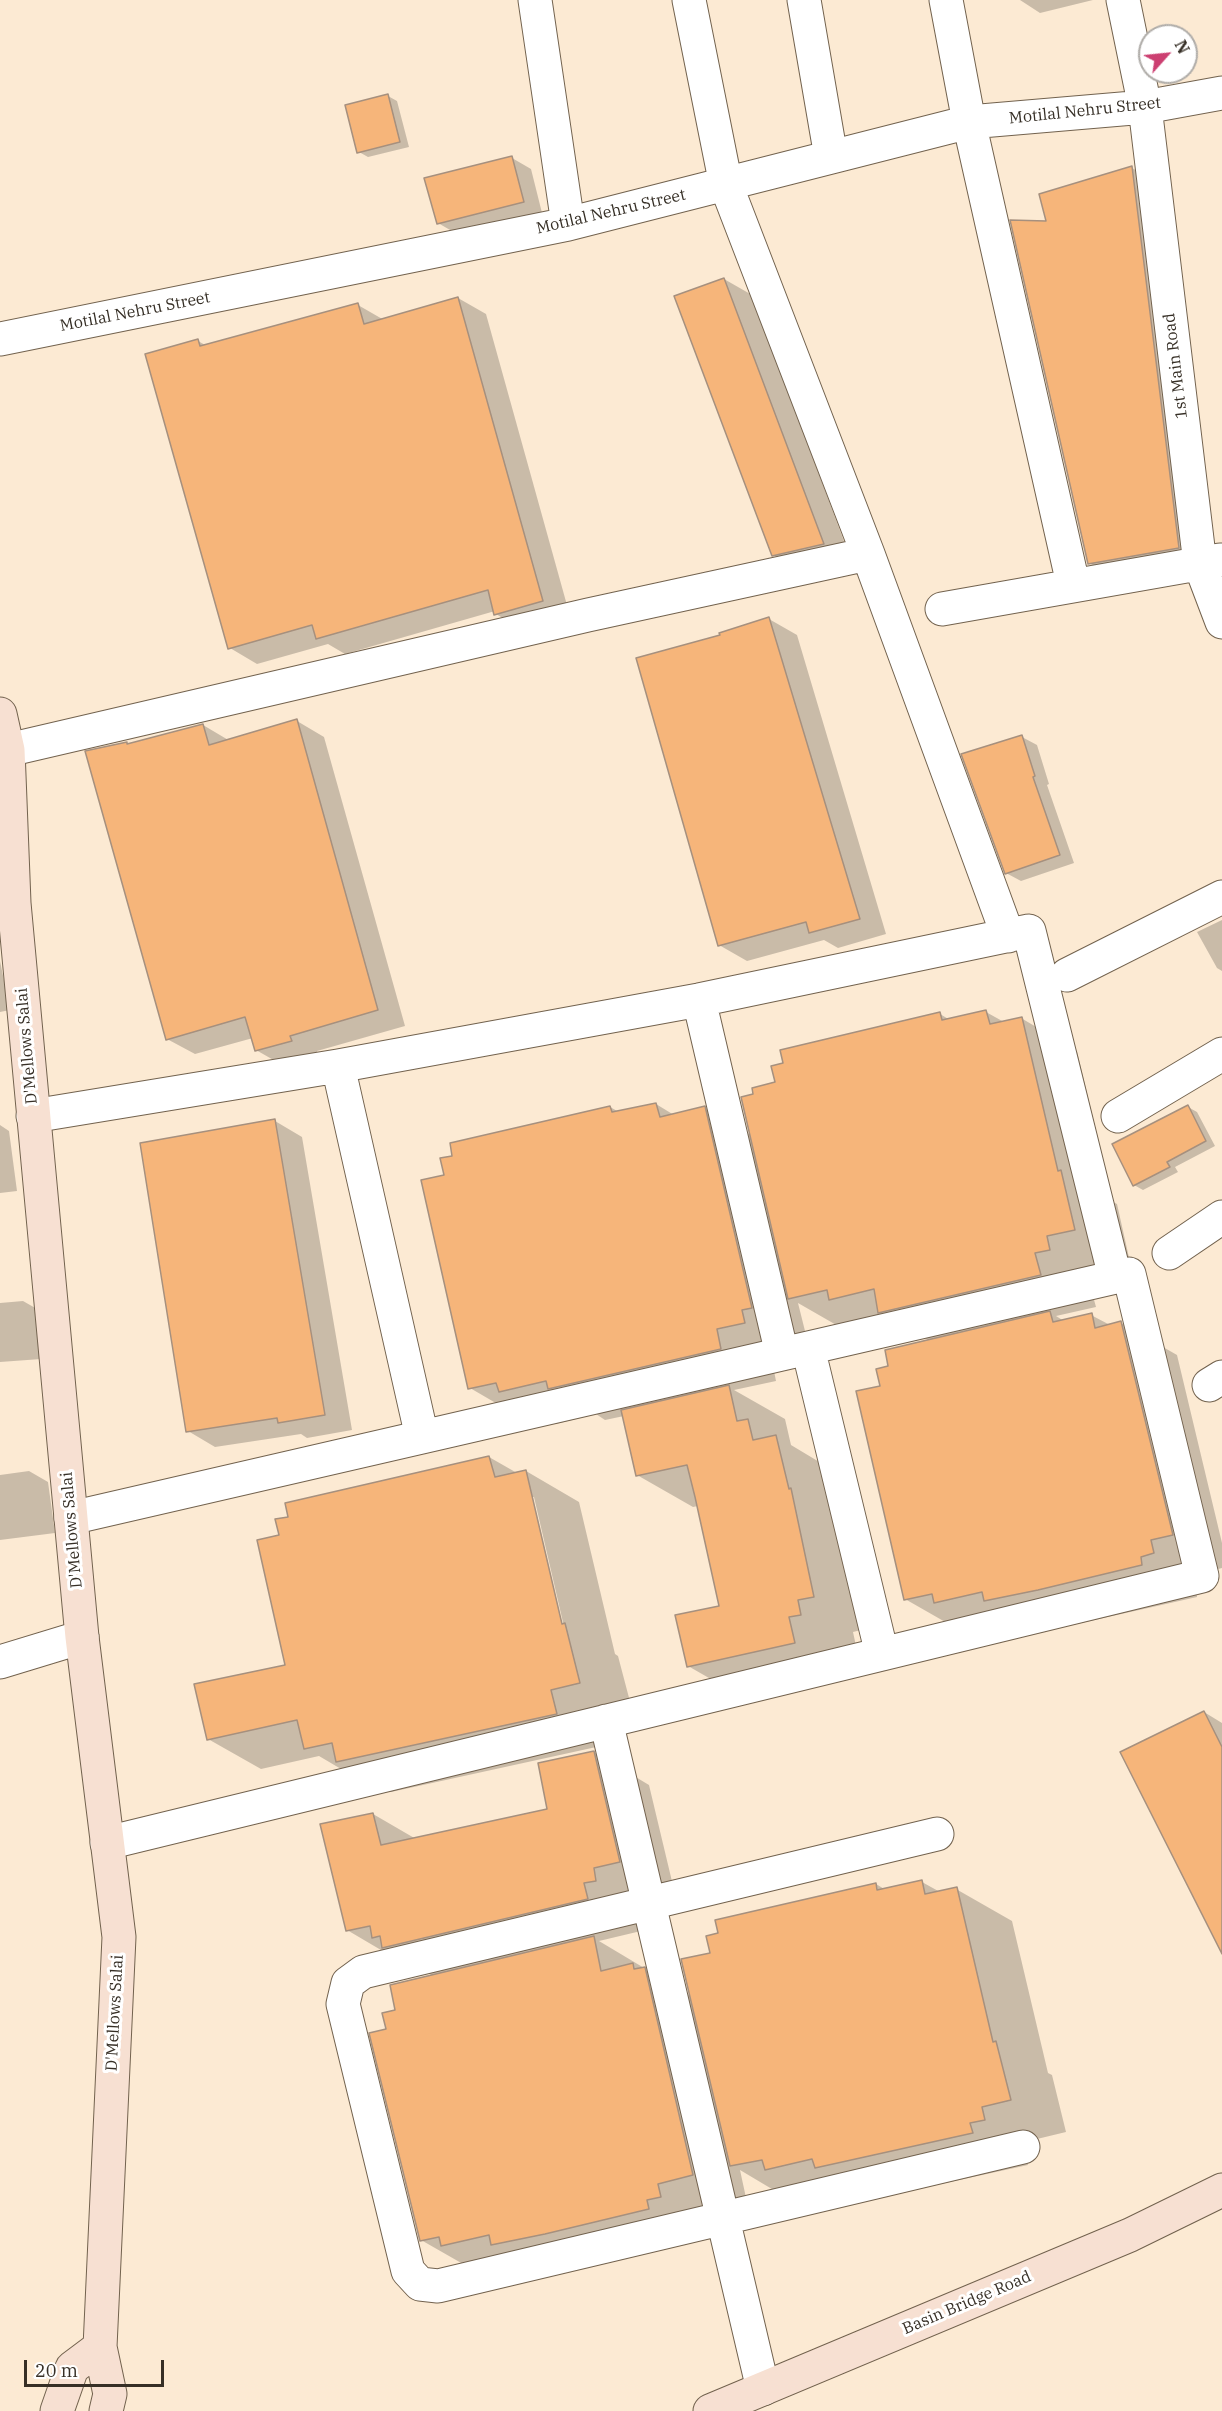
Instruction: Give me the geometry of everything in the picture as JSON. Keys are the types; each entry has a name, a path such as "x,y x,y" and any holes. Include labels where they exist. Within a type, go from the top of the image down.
{"main road":[{"name":"D'Mellows Salai","path":"0,714 8,750 7,905 33,1116 82,1637 119,1937 100,2347 110,2394 105,2411"},
{"name":"Basin Bridge Road","path":"710,2411 1130,2235 1222,2190"},
{"path":"57,2411 72,2368 100,2347"}],"street":[{"path":"535,0 568,224"},
{"path":"689,0 726,185 868,554 1008,936"},
{"path":"804,0 831,158"},
{"path":"946,0 969,122 1074,584"},
{"name":"1st Main Road","path":"1123,0 1145,107 1211,562 1222,622"},
{"name":"Motilal Nehru Street","path":"0,339 568,224 969,122 1145,107 1222,93"},
{"path":"8,750 588,615 868,554"},
{"path":"942,609 1074,584 1211,562"},
{"path":"1067,975 1222,897"},
{"path":"33,1116 338,1066 699,1000 1029,931 1115,1276"},
{"path":"699,1000 795,1351 882,1654"},
{"path":"1118,1116 1222,1054"},
{"path":"338,1066 422,1437"},
{"path":"1169,1253 1222,1217"},
{"path":"71,1518 1129,1274 1202,1576 107,1843"},
{"path":"0,1662 82,1637"},
{"path":"606,1721 764,2389"},
{"path":"937,1834 363,1972 348,1983 343,2004 408,2271 420,2284 438,2286 1023,2147"}],"building":[{"path":"388,94 400,142 357,153 345,105"},
{"path":"512,156 524,202 437,224 424,178"},
{"path":"1132,166 1179,548 1088,564 1010,220 1046,221 1039,194"},
{"path":"724,278 824,544 772,556 674,296"},
{"path":"458,297 543,601 494,615 488,590 316,639 312,625 228,649 145,354 198,339 200,346 358,303 364,324"},
{"path":"769,617 860,919 809,933 806,922 718,946 636,658 720,635 719,633"},
{"path":"297,719 378,1010 290,1036 292,1041 255,1051 245,1017 166,1040 85,751 127,742 127,744 203,724 209,745"},
{"path":"1022,735 1035,776 1033,777 1060,855 1005,874 961,754"},
{"path":"986,1010 990,1024 1022,1017 1058,1171 1061,1170 1075,1230 1047,1236 1050,1250 1035,1253 1041,1275 878,1313 874,1289 829,1300 827,1290 788,1299 741,1097 753,1094 752,1088 775,1082 771,1066 783,1063 780,1050 940,1012 942,1020"},
{"path":"656,1103 660,1117 705,1106 752,1308 742,1310 745,1323 717,1329 721,1349 548,1389 546,1381 499,1392 496,1383 468,1389 421,1180 444,1175 440,1158 452,1156 450,1143 610,1106 612,1112"},
{"path":"1188,1105 1206,1141 1167,1162 1170,1167 1133,1186 1112,1144"},
{"path":"275,1119 325,1415 278,1423 277,1418 186,1432 140,1143"},
{"path":"1050,1311 1053,1322 1092,1313 1095,1328 1121,1321 1173,1535 1151,1540 1154,1553 1141,1557 1142,1565 984,1601 982,1592 934,1603 932,1594 904,1600 856,1391 880,1386 876,1369 888,1366 885,1350"},
{"path":"729,1385 737,1421 748,1419 753,1440 776,1435 789,1489 791,1488 814,1597 798,1600 801,1615 789,1617 795,1643 687,1667 675,1615 719,1606 687,1465 636,1476 621,1410"},
{"path":"489,1456 495,1477 526,1470 562,1624 565,1623 580,1683 551,1690 557,1714 336,1762 332,1743 304,1749 297,1720 207,1740 194,1684 285,1665 257,1540 279,1535 275,1519 288,1517 285,1503"},
{"path":"1204,1711 1222,1747 1222,1954 1120,1752"},
{"path":"594,1751 620,1862 594,1868 596,1881 584,1883 588,1899 382,1948 380,1936 372,1938 370,1926 346,1931 320,1824 373,1813 381,1845 547,1809 538,1763"},
{"path":"922,1880 925,1894 957,1887 993,2042 996,2041 1011,2100 982,2107 985,2120 970,2123 973,2133 815,2168 812,2159 765,2170 762,2160 730,2166 681,1959 710,1953 706,1936 718,1933 715,1920 876,1883 877,1890"},
{"path":"594,1936 601,1971 633,1963 634,1969 645,1967 693,2175 658,2184 661,2197 647,2200 649,2209 491,2245 489,2235 441,2246 439,2237 420,2241 369,2033 386,2029 382,2013 395,2010 390,1985"}]}
